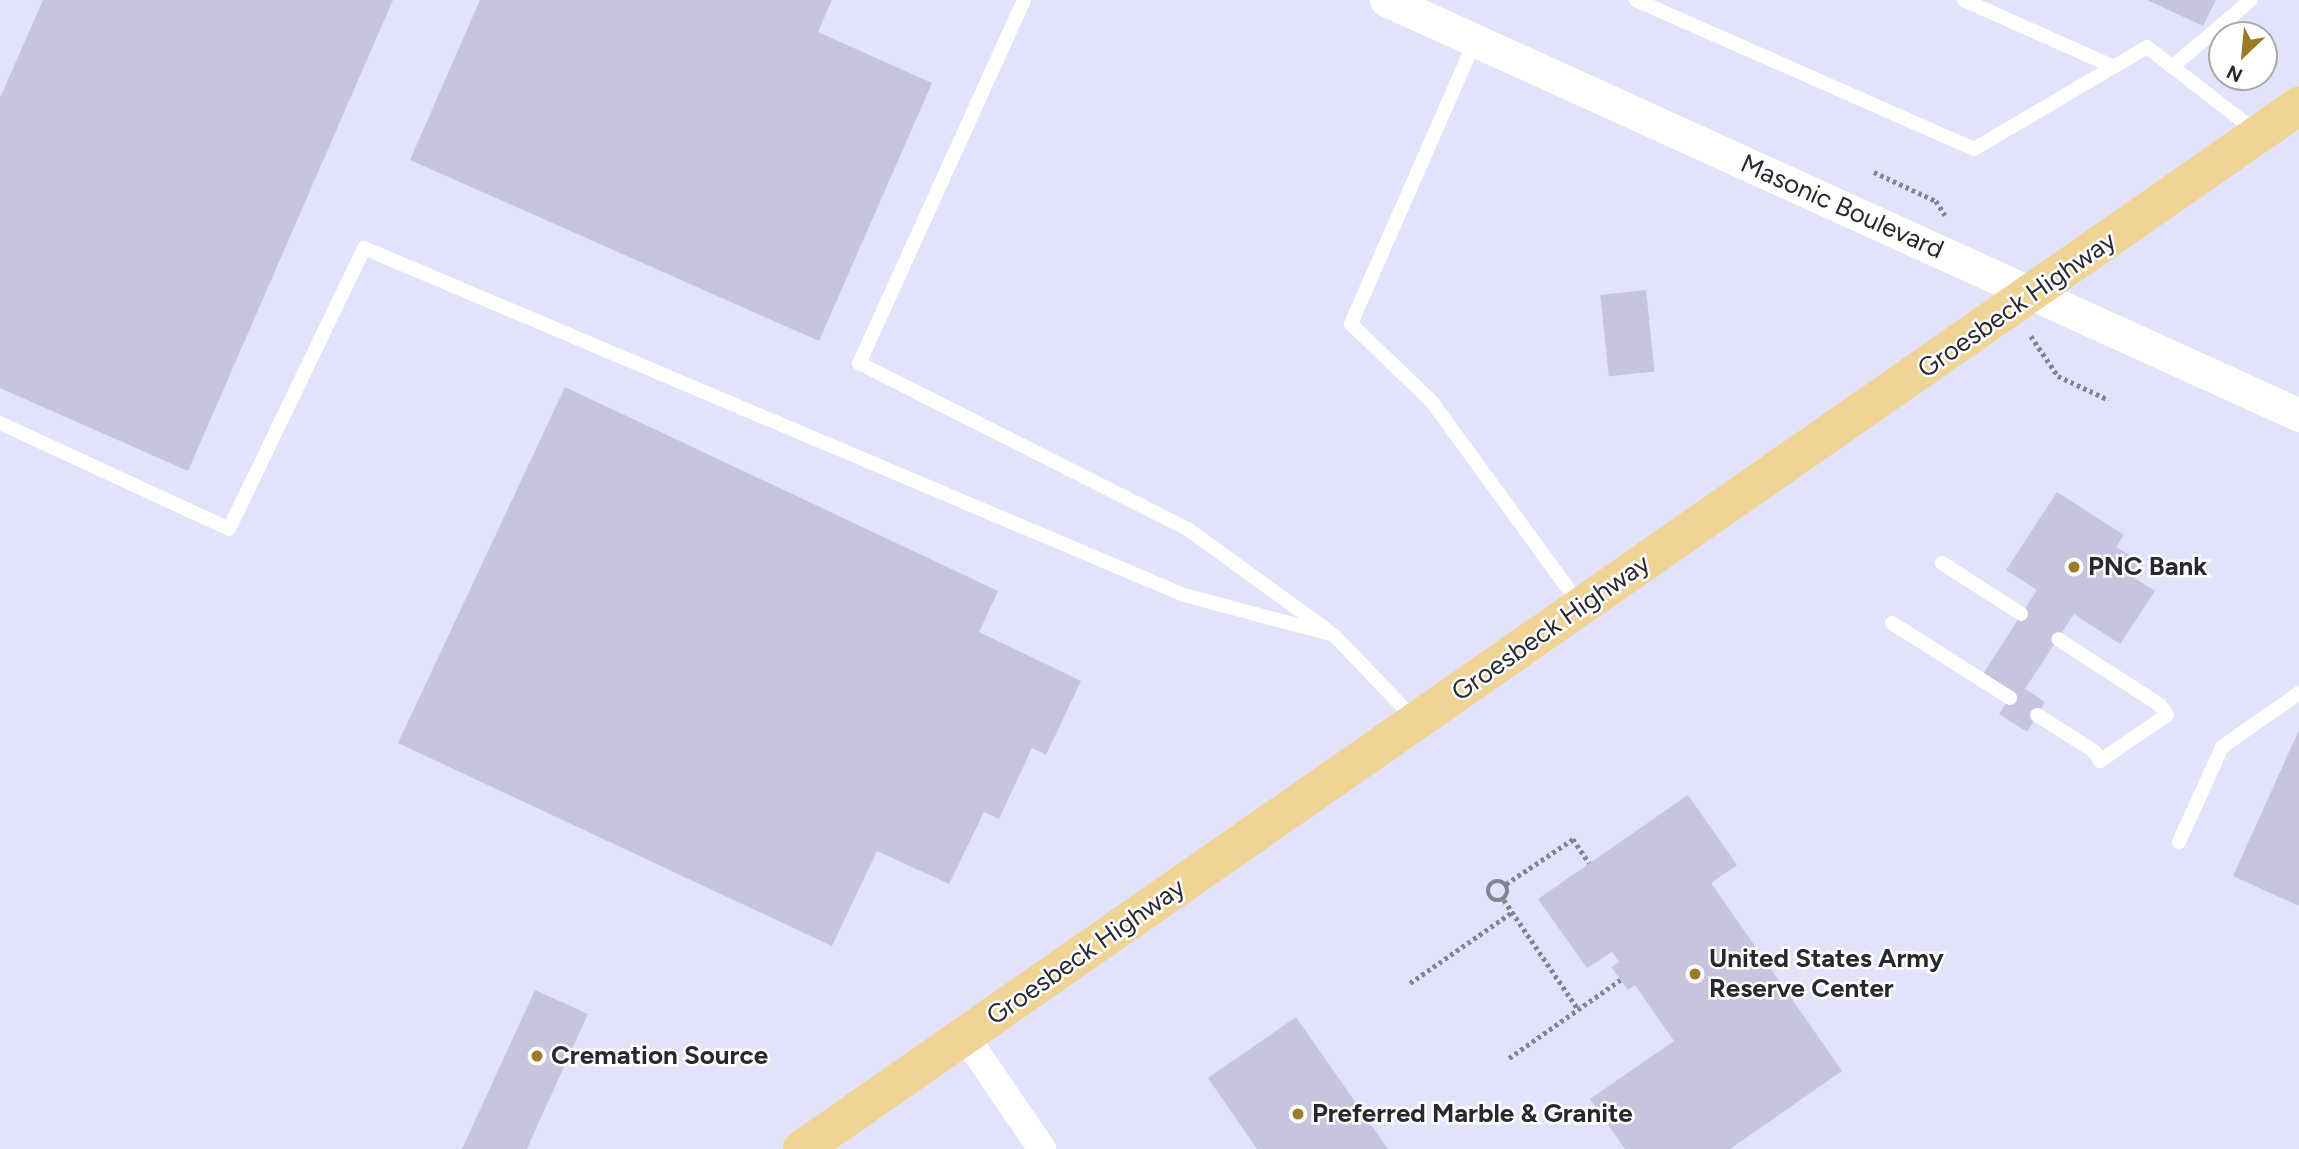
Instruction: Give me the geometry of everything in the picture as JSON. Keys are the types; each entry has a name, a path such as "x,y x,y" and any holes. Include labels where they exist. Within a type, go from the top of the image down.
{"main road":[{"name":"Groesbeck Highway","path":"802,1149 2299,106"}],"street":[{"name":"Masonic Boulevard","path":"1386,0 2299,415"},
{"path":"965,1035 1042,1149"}],"lane":[{"path":"1024,0 859,363 1189,530 1334,635 1417,722"},
{"path":"1636,0 1974,149 2147,47 2259,134"},
{"path":"1964,0 2114,66"},
{"path":"2172,67 2251,0"},
{"path":"1475,41 1351,324 1432,402 1581,607"},
{"path":"0,423 229,529 364,248 1184,594 1334,635"},
{"path":"1942,563 2021,614"},
{"path":"1892,623 2010,698"},
{"path":"2037,715 2094,751 2100,761 2167,715 2058,639"},
{"path":"2179,842 2222,747 2299,693"}],"path":[{"path":"1874,172 1936,201"},
{"path":"2058,376 2109,400"},
{"path":"1504,900 1492,899 1488,890 1494,882 1506,884 1573,839 1589,863"},
{"path":"1504,900 1508,895 1506,884"},
{"path":"1504,900 1578,1009"},
{"path":"1410,984 1512,912"},
{"path":"1510,1058 1620,980"}],"building":[{"path":"43,0 393,0 188,471 0,388 0,98"},
{"path":"480,0 832,0 818,32 932,83 819,341 410,160"},
{"path":"2147,0 2216,0 2203,26"},
{"path":"1646,290 1655,372 1609,376 1600,295"},
{"path":"565,387 998,591 979,632 1081,681 1046,755 1032,748 999,819 984,812 949,884 877,851 832,946 398,743"},
{"name":"PNC Bank","path":"2057,492 2124,535 2116,547 2142,563 2133,577 2155,591 2120,644 2074,614 2025,689 2045,702 2027,732 1999,714 2013,693 1983,674 2037,590 2006,570"},
{"path":"2299,730 2299,906 2233,876"},
{"name":"United States Army Reserve Center","path":"1688,795 1737,865 1711,883 1842,1071 1730,1149 1625,1149 1590,1099 1674,1041 1635,985 1628,990 1611,967 1619,962 1612,952 1587,968 1538,899"},
{"name":"Cremation Source","path":"535,990 588,1014 527,1149 462,1149"},
{"name":"Preferred Marble & Granite","path":"1296,1017 1388,1149 1257,1149 1208,1078"}],"place":[{"name":"PNC Bank","path":"2074,567"},
{"name":"United States Army Reserve Center","path":"1695,974"},
{"name":"Cremation Source","path":"537,1056"},
{"name":"Preferred Marble & Granite","path":"1298,1114"}]}
